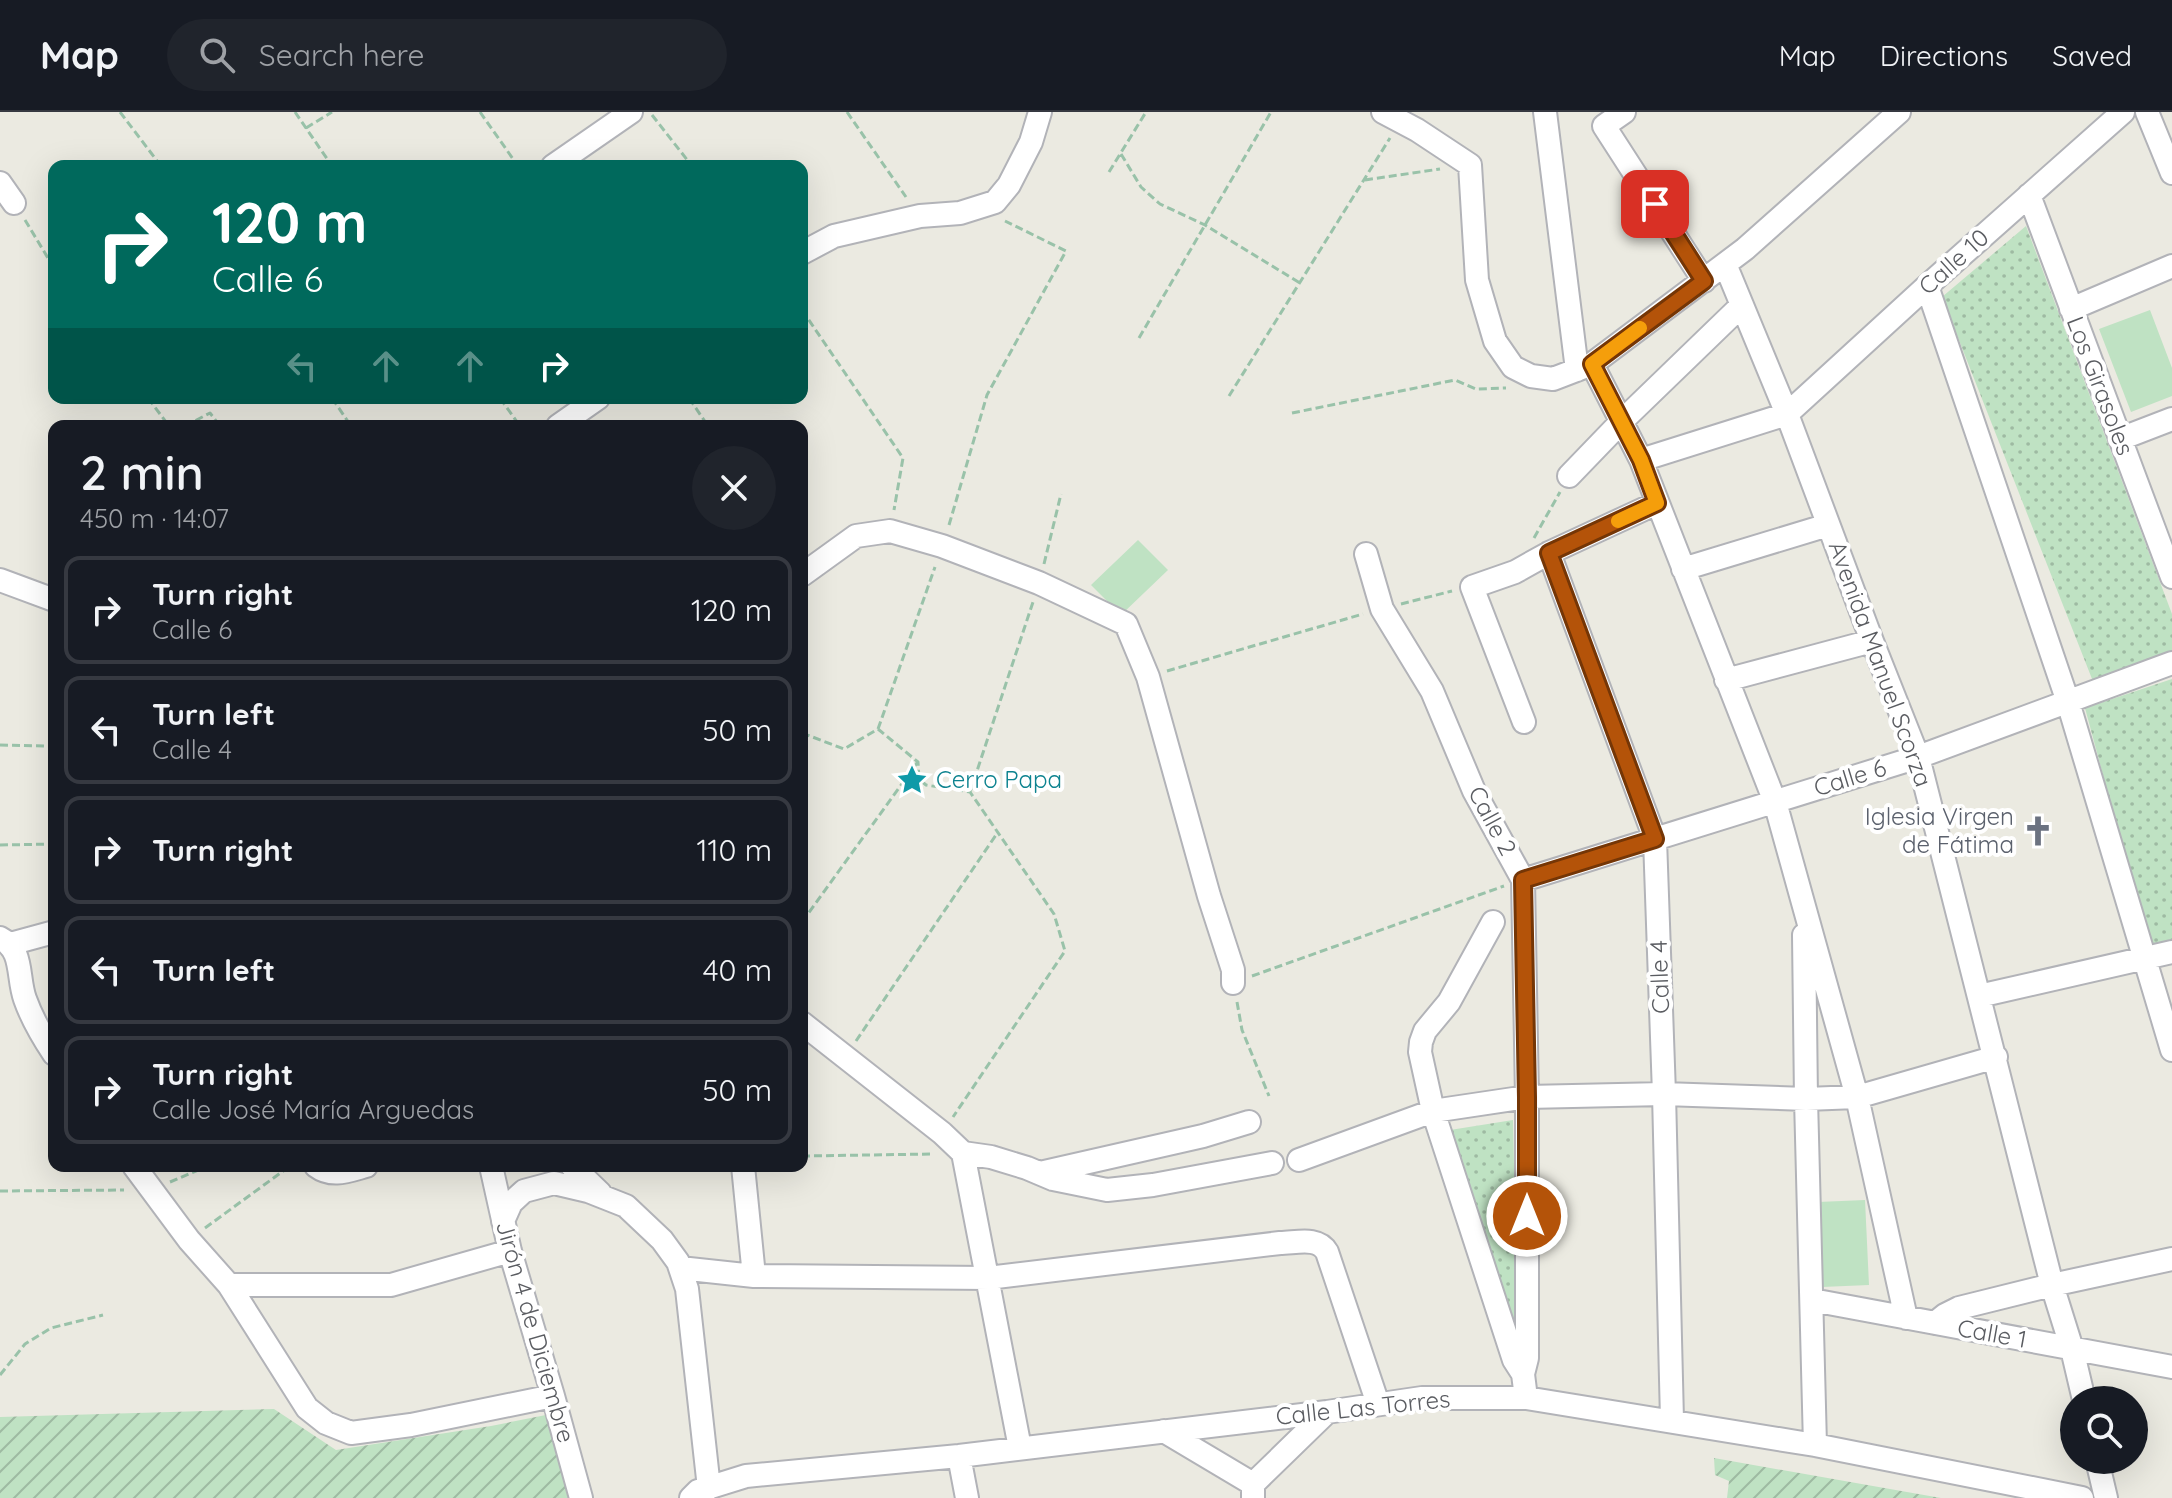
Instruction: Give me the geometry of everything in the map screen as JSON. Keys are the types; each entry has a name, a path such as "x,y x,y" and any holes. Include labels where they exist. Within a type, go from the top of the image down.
{"street":[{"path":"562,160 631,112"},
{"path":"808,250 834,236 920,216 960,213 995,202 1009,185 1031,142 1040,112"},
{"path":"1545,112 1585,367 1622,421 1641,460 1775,802 1857,1097 1906,1318"},
{"path":"1624,112 1604,126 1704,281"},
{"path":"1392,117 1470,165 1477,280 1495,341 1513,367 1531,376 1553,379 1585,367 1704,281 1745,249 1899,112"},
{"name":"Calle 10","path":"1787,414 2123,112"},
{"path":"2147,112 2172,173"},
{"path":"0,183 14,203"},
{"name":"Los Girasoles","path":"2029,195 2172,577"},
{"name":"Avenida Manuel Scorza","path":"1725,264 1787,414 1918,757 2052,1285 2081,1386"},
{"path":"2071,309 2172,266"},
{"path":"1927,286 2068,702 2172,1050"},
{"path":"1569,476 1742,305"},
{"path":"567,420 589,404"},
{"path":"1641,460 1787,414"},
{"path":"2120,439 2172,419"},
{"path":"1524,722 1472,587 1515,572 1657,503"},
{"path":"1683,569 1828,525"},
{"path":"808,571 856,536 890,531 942,546 1039,583 1126,624 1148,677 1209,896 1233,970 1233,983"},
{"name":"Calle 4","path":"1549,553 1655,839 1672,1420"},
{"name":"Calle 2","path":"1366,554 1382,609 1432,691 1474,791 1523,880 1527,1097 1527,1358 1523,1374 1526,1398"},
{"path":"0,580 48,598"},
{"path":"1726,680 1872,641"},
{"name":"Calle 6","path":"1523,880 1918,757 2172,663"},
{"path":"1803,904 1815,1445"},
{"path":"1493,922 1449,1002 1425,1031 1420,1052 1433,1111 1514,1360 1523,1374"},
{"path":"48,933 5,941 20,964 23,994 38,1031 48,1045"},
{"path":"1979,996 2172,952"},
{"path":"808,1028 963,1153 1020,1448"},
{"path":"1299,1160 1433,1111 1527,1097 1664,1094 1806,1099 1857,1097 1996,1057"},
{"path":"1040,1173 1203,1136 1249,1122"},
{"path":"963,1153 991,1157 1053,1179 1107,1190 1153,1185 1272,1163"},
{"path":"138,1172 189,1240 229,1285 307,1408 326,1423 351,1433 411,1425 553,1396"},
{"name":"Jirón 4 de Diciembre","path":"492,1172 510,1251 581,1498"},
{"path":"578,1172 604,1197"},
{"path":"744,1172 754,1276"},
{"path":"503,1221 511,1203 524,1191 554,1183 588,1191 626,1206 662,1240 680,1268 687,1289 700,1493"},
{"path":"680,1268 754,1276 988,1278 1280,1243 1317,1242 1327,1252 1378,1404"},
{"path":"229,1285 391,1285 510,1251"},
{"path":"1935,1323 1959,1308 2172,1259"},
{"name":"Calle 1","path":"1812,1300 2172,1367"},
{"name":"Calle Las Torres","path":"700,1493 746,1476 959,1456 1422,1398 1526,1398 1815,1445 2082,1498"},
{"path":"1164,1431 1253,1491 1327,1412"},
{"path":"959,1456 967,1498"},
{"path":"2100,1474 2106,1498"}],"path":[{"path":"120,112 156,160"},
{"path":"295,112 328,160"},
{"path":"306,128 332,112"},
{"path":"480,112 514,160"},
{"path":"649,112 687,160"},
{"path":"847,112 920,216"},
{"path":"1109,172 1146,112"},
{"path":"1139,338 1271,112"},
{"path":"1229,396 1365,180 1392,117"},
{"path":"1121,154 1141,187 1160,204 1205,225 1300,283"},
{"path":"1365,180 1470,165"},
{"path":"14,203 48,258"},
{"path":"808,735 844,749 878,729 942,546 987,395 1066,251 977,207"},
{"path":"808,319 903,458 890,531"},
{"path":"1292,413 1455,380 1476,389 1516,386"},
{"path":"197,420 210,413 215,420"},
{"path":"1515,572 1569,476"},
{"path":"970,792 1039,583 1061,494"},
{"path":"1148,677 1382,609 1472,587"},
{"path":"878,729 918,762 919,779 926,785 970,792 1054,914 1065,951 942,1133"},
{"path":"0,745 45,746"},
{"path":"808,914 918,762"},
{"path":"845,1057 999,831"},
{"path":"0,845 48,844"},
{"path":"1269,1096 1242,1030 1233,983 1523,880"},
{"path":"808,1156 963,1153"},
{"path":"0,1191 151,1190 194,1172"},
{"path":"189,1240 282,1172"},
{"path":"0,1375 25,1344 51,1328 103,1315"}],"green space":[{"path":"2026,226 2172,614 2172,656 2094,684 1942,297"},
{"path":"2150,310 2172,368 2172,396 2131,412 2099,329"},
{"path":"1138,540 1168,570 1121,615 1091,585"},
{"path":"2172,679 2172,941 2149,946 2085,708"},
{"path":"1513,1120 1518,1348 1450,1130"},
{"path":"1865,1200 1869,1285 1822,1287 1818,1202"},
{"path":"274,1409 336,1450 551,1414 573,1498 0,1498 0,1417"},
{"path":"1714,1458 1941,1498 1727,1498 1729,1481 1715,1475"}],"slow traffic":[{"path":"1618,521 1657,503 1641,460 1592,364 1640,328"}],"place":[{"name":"Cerro Papa","path":"912,780"},
{"name":"Iglesia Virgen de Fátima","path":"2038,831"}],"route":[{"path":"1527,1216 1523,880 1655,839 1549,553 1657,503 1641,460 1592,364 1704,281 1655,204"}]}
